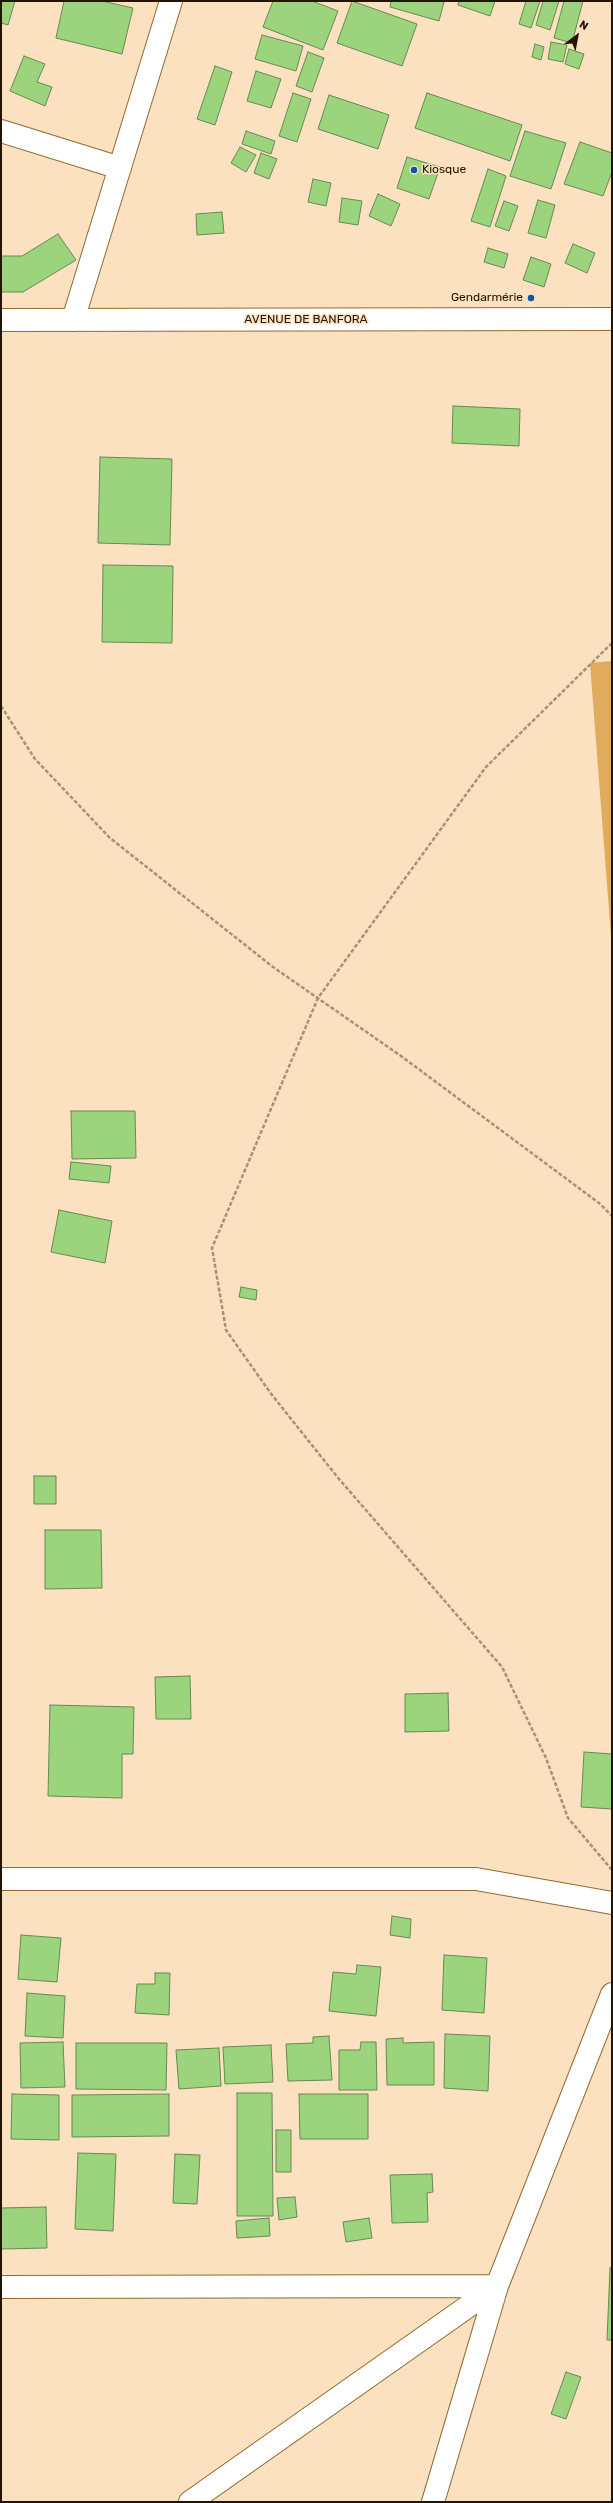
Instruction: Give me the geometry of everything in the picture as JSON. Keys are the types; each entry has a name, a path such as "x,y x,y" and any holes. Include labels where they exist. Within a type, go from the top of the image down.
{"street":[{"path":"73,320 171,1"},
{"path":"1,131 120,168"},
{"name":"AVENUE DE BANFORA","path":"1,320 612,319"},
{"path":"1,1879 476,1879 612,1903"},
{"path":"433,2502 497,2286 612,1994"},
{"path":"1,2287 497,2286"},
{"path":"190,2502 497,2286"}],"path":[{"path":"612,642 486,767 318,998 212,1248 226,1330 272,1395 339,1479 502,1667 546,1758 568,1818 612,1870"},
{"path":"1,706 35,759 110,838 273,967 401,1056 599,1202 612,1216"}],"shaded area":[{"path":"612,661 612,949 590,663"}],"building":[{"path":"1,1 15,1 8,25 1,23"},
{"path":"64,1 102,1 133,8 122,54 56,38"},
{"path":"273,1 312,1 338,11 323,50 263,27"},
{"path":"352,1 417,24 402,66 337,43"},
{"path":"391,1 444,2 439,21 390,7"},
{"path":"459,1 495,1 490,16 458,5"},
{"path":"526,1 540,1 531,28 519,24"},
{"path":"543,1 559,1 550,30 536,25"},
{"path":"564,1 583,1 572,43 554,38"},
{"path":"262,35 303,46 296,71 255,59"},
{"path":"551,42 567,45 563,62 548,59"},
{"path":"535,44 544,47 541,60 532,57"},
{"path":"569,49 584,54 579,69 565,64"},
{"path":"308,52 324,58 312,92 296,86"},
{"path":"24,56 45,64 37,82 52,87 45,106 10,91"},
{"path":"215,66 232,72 215,125 197,119"},
{"path":"256,71 281,79 271,108 247,101"},
{"path":"293,93 311,99 297,142 279,136"},
{"path":"427,93 522,125 510,161 415,128"},
{"path":"329,95 389,115 378,149 318,129"},
{"path":"246,131 275,141 271,154 242,144"},
{"path":"525,131 566,143 551,189 510,176"},
{"path":"580,142 612,153 612,172 603,196 564,184"},
{"path":"240,147 256,155 246,172 231,163"},
{"path":"261,153 277,159 269,179 254,173"},
{"path":"407,157 440,167 429,199 397,188"},
{"path":"488,169 506,176 490,227 471,221"},
{"path":"313,179 331,183 326,206 308,202"},
{"path":"378,194 400,204 391,226 369,216"},
{"path":"342,198 362,201 358,225 339,222"},
{"path":"538,200 555,205 546,238 528,233"},
{"path":"504,201 518,206 509,231 495,226"},
{"path":"222,212 224,233 197,235 196,214"},
{"path":"58,234 76,260 23,292 1,292 1,256 22,256"},
{"path":"573,244 595,253 587,273 565,263"},
{"path":"488,248 508,254 504,268 484,262"},
{"path":"531,257 551,264 544,287 523,280"},
{"path":"453,406 520,409 519,446 452,443"},
{"path":"100,457 172,459 170,545 98,543"},
{"path":"103,565 173,566 172,643 102,642"},
{"path":"71,1111 135,1111 136,1158 72,1159"},
{"path":"71,1162 111,1166 109,1183 69,1179"},
{"path":"59,1210 112,1221 105,1263 51,1252"},
{"path":"241,1287 257,1290 256,1300 239,1297"},
{"path":"34,1476 56,1476 56,1504 34,1504"},
{"path":"45,1530 101,1530 102,1588 45,1589"},
{"path":"190,1676 191,1719 156,1719 155,1677"},
{"path":"448,1693 449,1731 405,1732 405,1694"},
{"path":"50,1705 134,1707 133,1754 122,1754 122,1798 48,1796"},
{"path":"584,1752 612,1754 612,1809 581,1807"},
{"path":"392,1916 411,1919 410,1938 390,1935"},
{"path":"21,1935 61,1938 57,1982 18,1979"},
{"path":"444,1955 487,1958 484,2013 442,2010"},
{"path":"357,1965 381,1967 376,2016 329,2011 333,1972 356,1974"},
{"path":"155,1973 170,1973 169,2015 135,2013 137,1984 155,1984"},
{"path":"27,1993 65,1996 63,2038 25,2036"},
{"path":"445,2034 490,2036 488,2091 444,2088"},
{"path":"329,2036 332,2080 288,2081 286,2044 313,2043 313,2037"},
{"path":"403,2038 403,2043 434,2042 434,2085 387,2085 386,2039"},
{"path":"63,2042 65,2087 21,2088 20,2043"},
{"path":"361,2042 376,2042 377,2090 339,2090 339,2050 360,2050"},
{"path":"76,2043 167,2043 166,2090 76,2089"},
{"path":"271,2045 273,2082 225,2084 223,2047"},
{"path":"219,2048 221,2086 179,2089 176,2050"},
{"path":"237,2093 272,2093 273,2216 237,2216"},
{"path":"12,2094 59,2095 59,2140 11,2139"},
{"path":"169,2094 169,2136 72,2137 72,2095"},
{"path":"299,2094 368,2094 368,2139 300,2139"},
{"path":"276,2130 291,2130 291,2172 276,2172"},
{"path":"78,2153 116,2154 113,2231 75,2229"},
{"path":"175,2154 200,2155 197,2204 173,2203"},
{"path":"432,2174 433,2192 427,2193 428,2222 392,2223 390,2175"},
{"path":"295,2197 297,2217 279,2220 277,2198"},
{"path":"46,2207 47,2248 1,2249 1,2208"},
{"path":"269,2218 270,2236 237,2238 236,2221"},
{"path":"369,2218 372,2238 346,2242 343,2222"},
{"path":"610,2268 612,2268 612,2340 607,2340"},
{"path":"566,2372 581,2377 566,2419 551,2414"}],"place":[{"name":"Kiosque","path":"414,170"},
{"name":"Gendarmérie","path":"531,298"}]}
